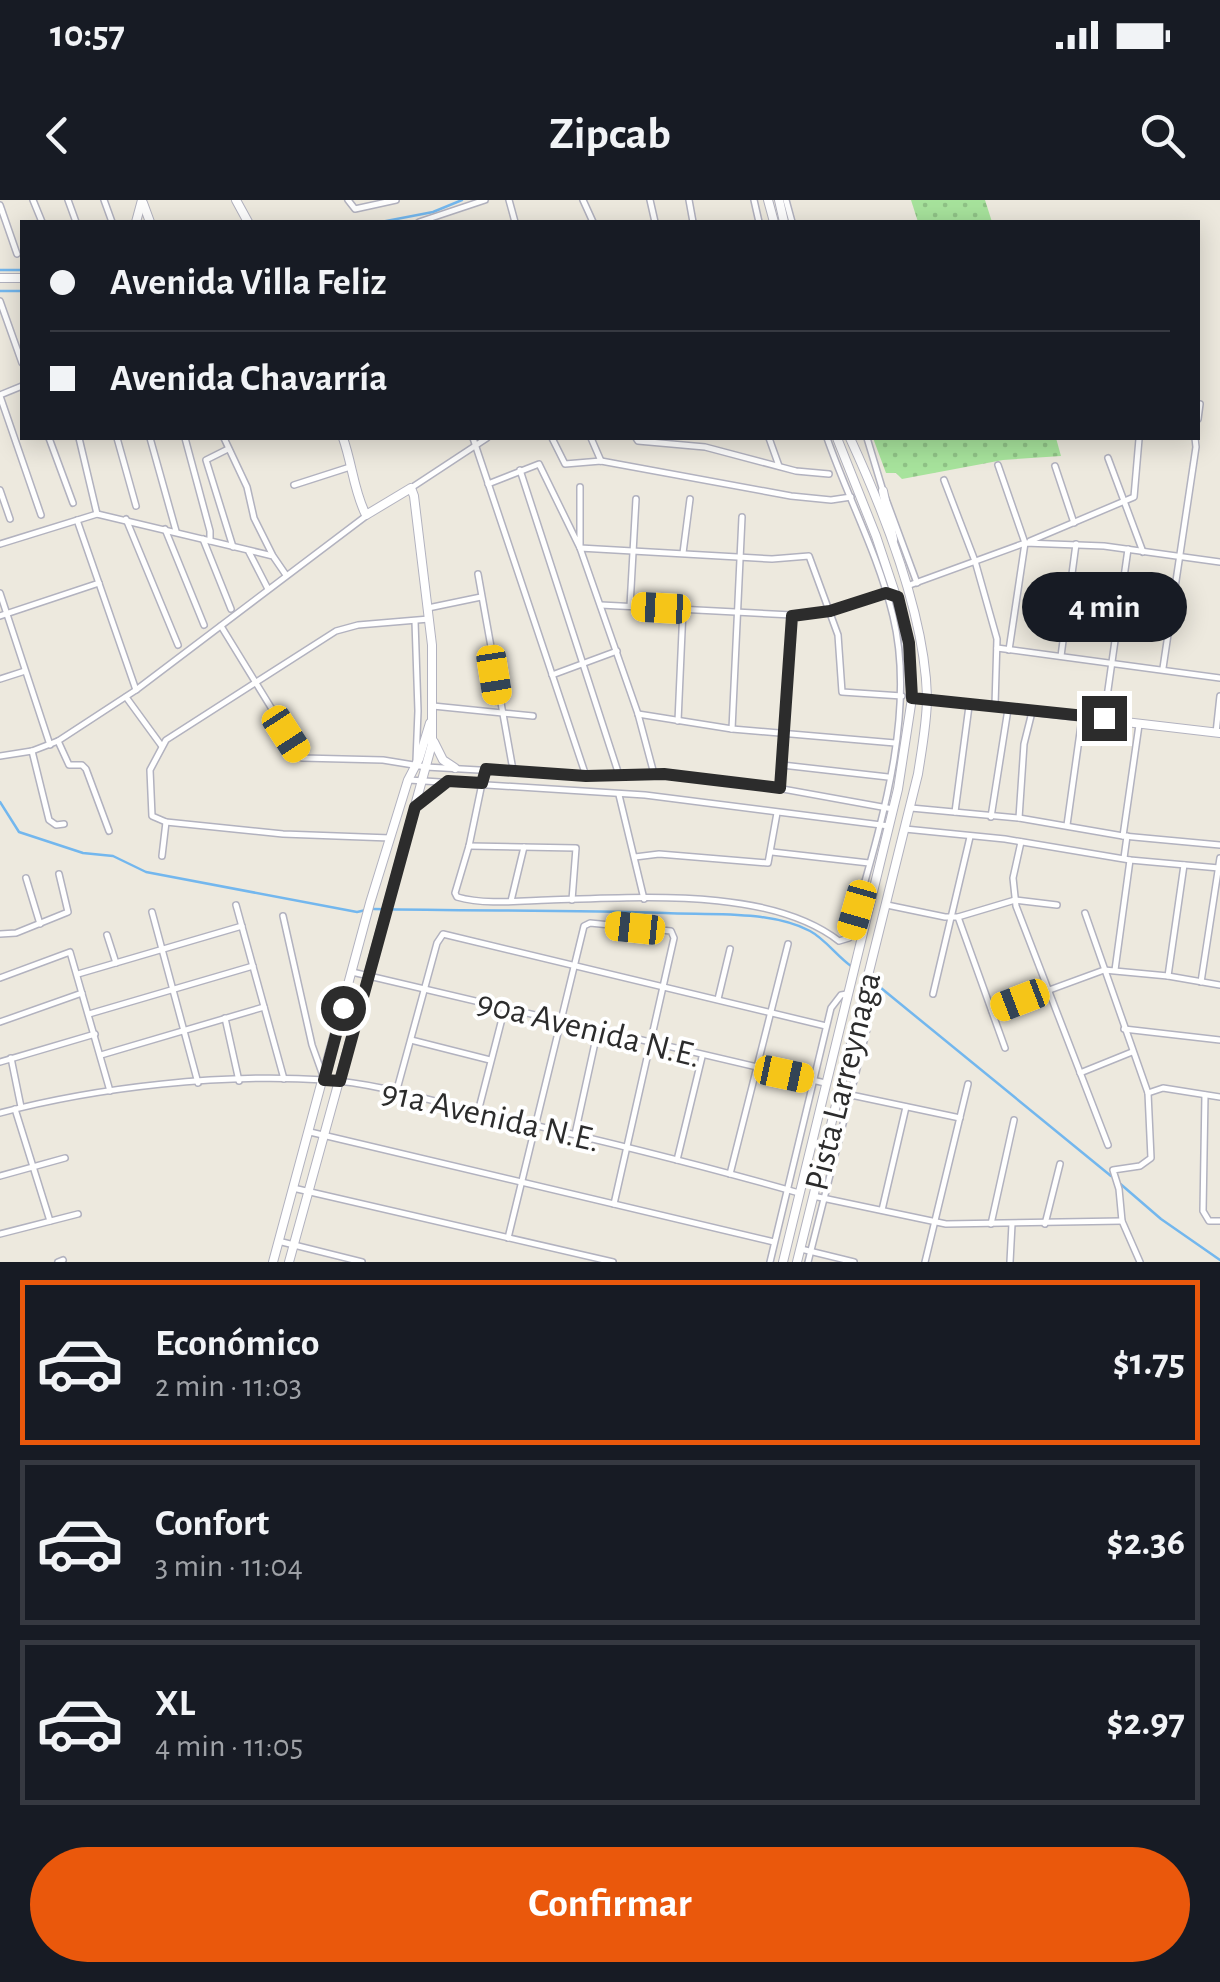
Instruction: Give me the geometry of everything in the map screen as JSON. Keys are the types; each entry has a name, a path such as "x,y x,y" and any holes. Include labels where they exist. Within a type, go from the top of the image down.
{"street":[{"path":"348,200 355,209 396,200"},
{"path":"425,220 485,200"},
{"path":"0,206 17,254"},
{"path":"0,301 20,357"},
{"path":"0,396 41,515"},
{"path":"50,440 73,503"},
{"path":"80,440 98,514"},
{"path":"118,440 136,506"},
{"path":"151,440 176,532"},
{"path":"186,440 210,531 206,540 231,609"},
{"path":"225,440 247,487 254,518 286,575"},
{"path":"345,440 366,516"},
{"path":"553,440 565,464 602,460 790,496 851,498"},
{"path":"593,440 602,460"},
{"path":"661,440 829,474"},
{"path":"702,440 704,447"},
{"path":"770,440 779,466"},
{"path":"486,769 455,893 461,899 714,901 775,909 802,918 844,941 849,938 861,911 868,864 884,825 882,807 902,696 898,641 886,593 828,440"},
{"name":"Pista Larreynaga","path":"783,1262 850,983 861,911 873,888 884,825 899,784 912,698 909,643 898,597 837,440"},
{"name":"Pista Larreynaga","path":"797,1262 805,1250 918,774 927,699 921,638 906,586 851,440"},
{"path":"868,440 918,583"},
{"path":"906,586 1125,502 1135,494 1139,440"},
{"path":"1163,668 1194,440"},
{"path":"0,756 58,742 136,690 366,516 474,441 586,776"},
{"path":"228,449 206,460 234,547"},
{"path":"1108,458 1143,552"},
{"path":"488,484 539,464 580,548 602,605 654,774"},
{"path":"294,485 353,466"},
{"path":"998,466 1025,543 1009,650"},
{"path":"1055,466 1074,523"},
{"path":"520,470 620,775"},
{"path":"944,480 988,602 998,648 995,705"},
{"path":"580,487 580,548"},
{"path":"411,488 429,619 433,740 438,754 455,768"},
{"path":"0,490 10,520"},
{"path":"883,491 896,558"},
{"path":"630,606 636,499"},
{"path":"684,553 690,500"},
{"path":"0,544 98,514 273,556"},
{"path":"732,729 742,517"},
{"path":"126,519 178,645"},
{"path":"77,520 136,690"},
{"path":"165,529 204,625"},
{"path":"1025,543 1076,544 1220,562"},
{"path":"1061,656 1076,544"},
{"path":"580,548 739,557 809,556 838,635 842,692 902,696"},
{"path":"248,550 268,589"},
{"path":"1104,718 1128,550"},
{"path":"478,574 513,770"},
{"path":"3,615 98,583"},
{"path":"0,593 3,615 50,745"},
{"path":"602,605 792,616 830,611 886,593 898,597"},
{"path":"428,608 482,598"},
{"path":"678,721 684,609"},
{"path":"780,788 792,616"},
{"path":"390,838 284,834 166,822 156,819 150,810 150,770 161,749 336,631 358,625 429,619"},
{"path":"289,1262 423,780 415,621"},
{"path":"221,626 302,758 586,776 654,774 780,788 893,809"},
{"path":"998,648 1220,678"},
{"path":"552,675 617,651"},
{"path":"0,679 25,671"},
{"path":"126,696 161,749"},
{"path":"912,698 1218,733 1220,696"},
{"path":"954,812 970,702"},
{"path":"991,817 1008,706"},
{"path":"1018,818 1024,744 1033,709"},
{"path":"433,710 533,716"},
{"path":"421,766 433,710"},
{"path":"638,714 732,729 895,743"},
{"path":"1068,825 1082,715"},
{"path":"1115,970 1139,722"},
{"path":"272,1262 390,838 408,780 421,766 433,740"},
{"path":"58,742 70,765 86,769 108,831"},
{"path":"32,751 49,820 56,825 64,824"},
{"path":"782,765 888,777 906,793 909,808 1220,845"},
{"path":"408,780 722,803 884,825"},
{"path":"415,807 448,781"},
{"path":"619,795 644,900"},
{"path":"634,857 659,854 766,864 776,813"},
{"path":"162,856 166,822"},
{"path":"904,828 1219,868"},
{"path":"933,994 955,917 970,837"},
{"path":"1021,842 1013,878 1015,900 1108,1145"},
{"path":"469,846 576,848 572,900"},
{"path":"511,901 524,848"},
{"path":"771,852 868,864"},
{"path":"1202,982 1220,858"},
{"path":"1168,976 1184,864"},
{"path":"0,934 16,933 68,912 58,874"},
{"path":"26,878 40,924"},
{"path":"873,888 866,930 867,936 878,939"},
{"path":"886,904 955,917 1015,900 1058,905"},
{"path":"236,904 284,1079"},
{"path":"152,912 198,1083"},
{"path":"1085,912 1148,1093 1151,1158 1140,1166 1113,1170 1122,1221 1140,1262"},
{"path":"283,916 312,1045 324,1080"},
{"path":"955,917 1004,1048"},
{"path":"508,1238 586,924 671,930 674,938 614,1204"},
{"path":"78,974 242,926"},
{"path":"396,1093 437,943 444,934 826,1026"},
{"path":"107,935 116,963"},
{"path":"730,1174 788,944"},
{"path":"718,999 730,950"},
{"path":"0,978 70,952 110,1091"},
{"path":"90,1014 253,966"},
{"path":"992,1011 1104,970 1220,986"},
{"name":"90a Avenida N.E.","path":"352,972 825,1083"},
{"path":"0,1022 83,993"},
{"path":"770,1262 826,1026 835,1001 847,994 862,998 866,1029 818,1197 934,1221 1122,1221"},
{"path":"101,1054 264,1007"},
{"path":"478,1112 505,1007"},
{"path":"226,1018 239,1081"},
{"path":"1124,1028 1220,1040"},
{"path":"575,1134 598,1029"},
{"path":"0,1062 95,1034"},
{"path":"411,1040 491,1060"},
{"path":"1080,1073 1132,1052"},
{"path":"677,1160 702,1057"},
{"path":"11,1058 32,1167 50,1221"},
{"path":"830,1062 821,1111 822,1118 832,1124"},
{"name":"91a Avenida N.E.","path":"0,1112 54,1098 110,1091 284,1079 340,1081 575,1134 799,1192"},
{"path":"925,1262 968,1084"},
{"path":"1148,1093 1163,1088 1220,1097"},
{"path":"850,1095 960,1118"},
{"path":"1205,1095 1204,1211 1210,1221 1220,1221"},
{"path":"882,1210 906,1107"},
{"path":"990,1224 1014,1120"},
{"path":"310,1132 774,1242"},
{"path":"0,1176 65,1158"},
{"path":"1045,1224 1060,1164"},
{"path":"293,1188 612,1262"},
{"path":"0,1234 78,1214"},
{"path":"1010,1262 1012,1224"},
{"path":"278,1241 362,1262"},
{"path":"808,1262 805,1250 854,1262"}],"green space":[{"path":"911,200 985,200 991,220 917,220"},
{"path":"874,440 1057,440 1061,456 1003,460 902,479 896,473 886,473"}],"waterway":[{"path":"391,220 433,212 462,200"},
{"path":"0,270 20,270"},
{"path":"0,291 20,291"},
{"path":"0,802 19,832 83,853 113,856 146,872 357,912 366,910"},
{"path":"374,909 758,917 810,931 851,966"},
{"path":"870,979 1111,1176"},
{"path":"1117,1181 1161,1219 1220,1260"}],"route":[{"path":"343,1008 324,1080 340,1081 415,807 448,781 482,783 486,769 586,776 664,774 780,788 792,616 830,611 886,593 898,597 904,620 912,698 1104,718"}]}
